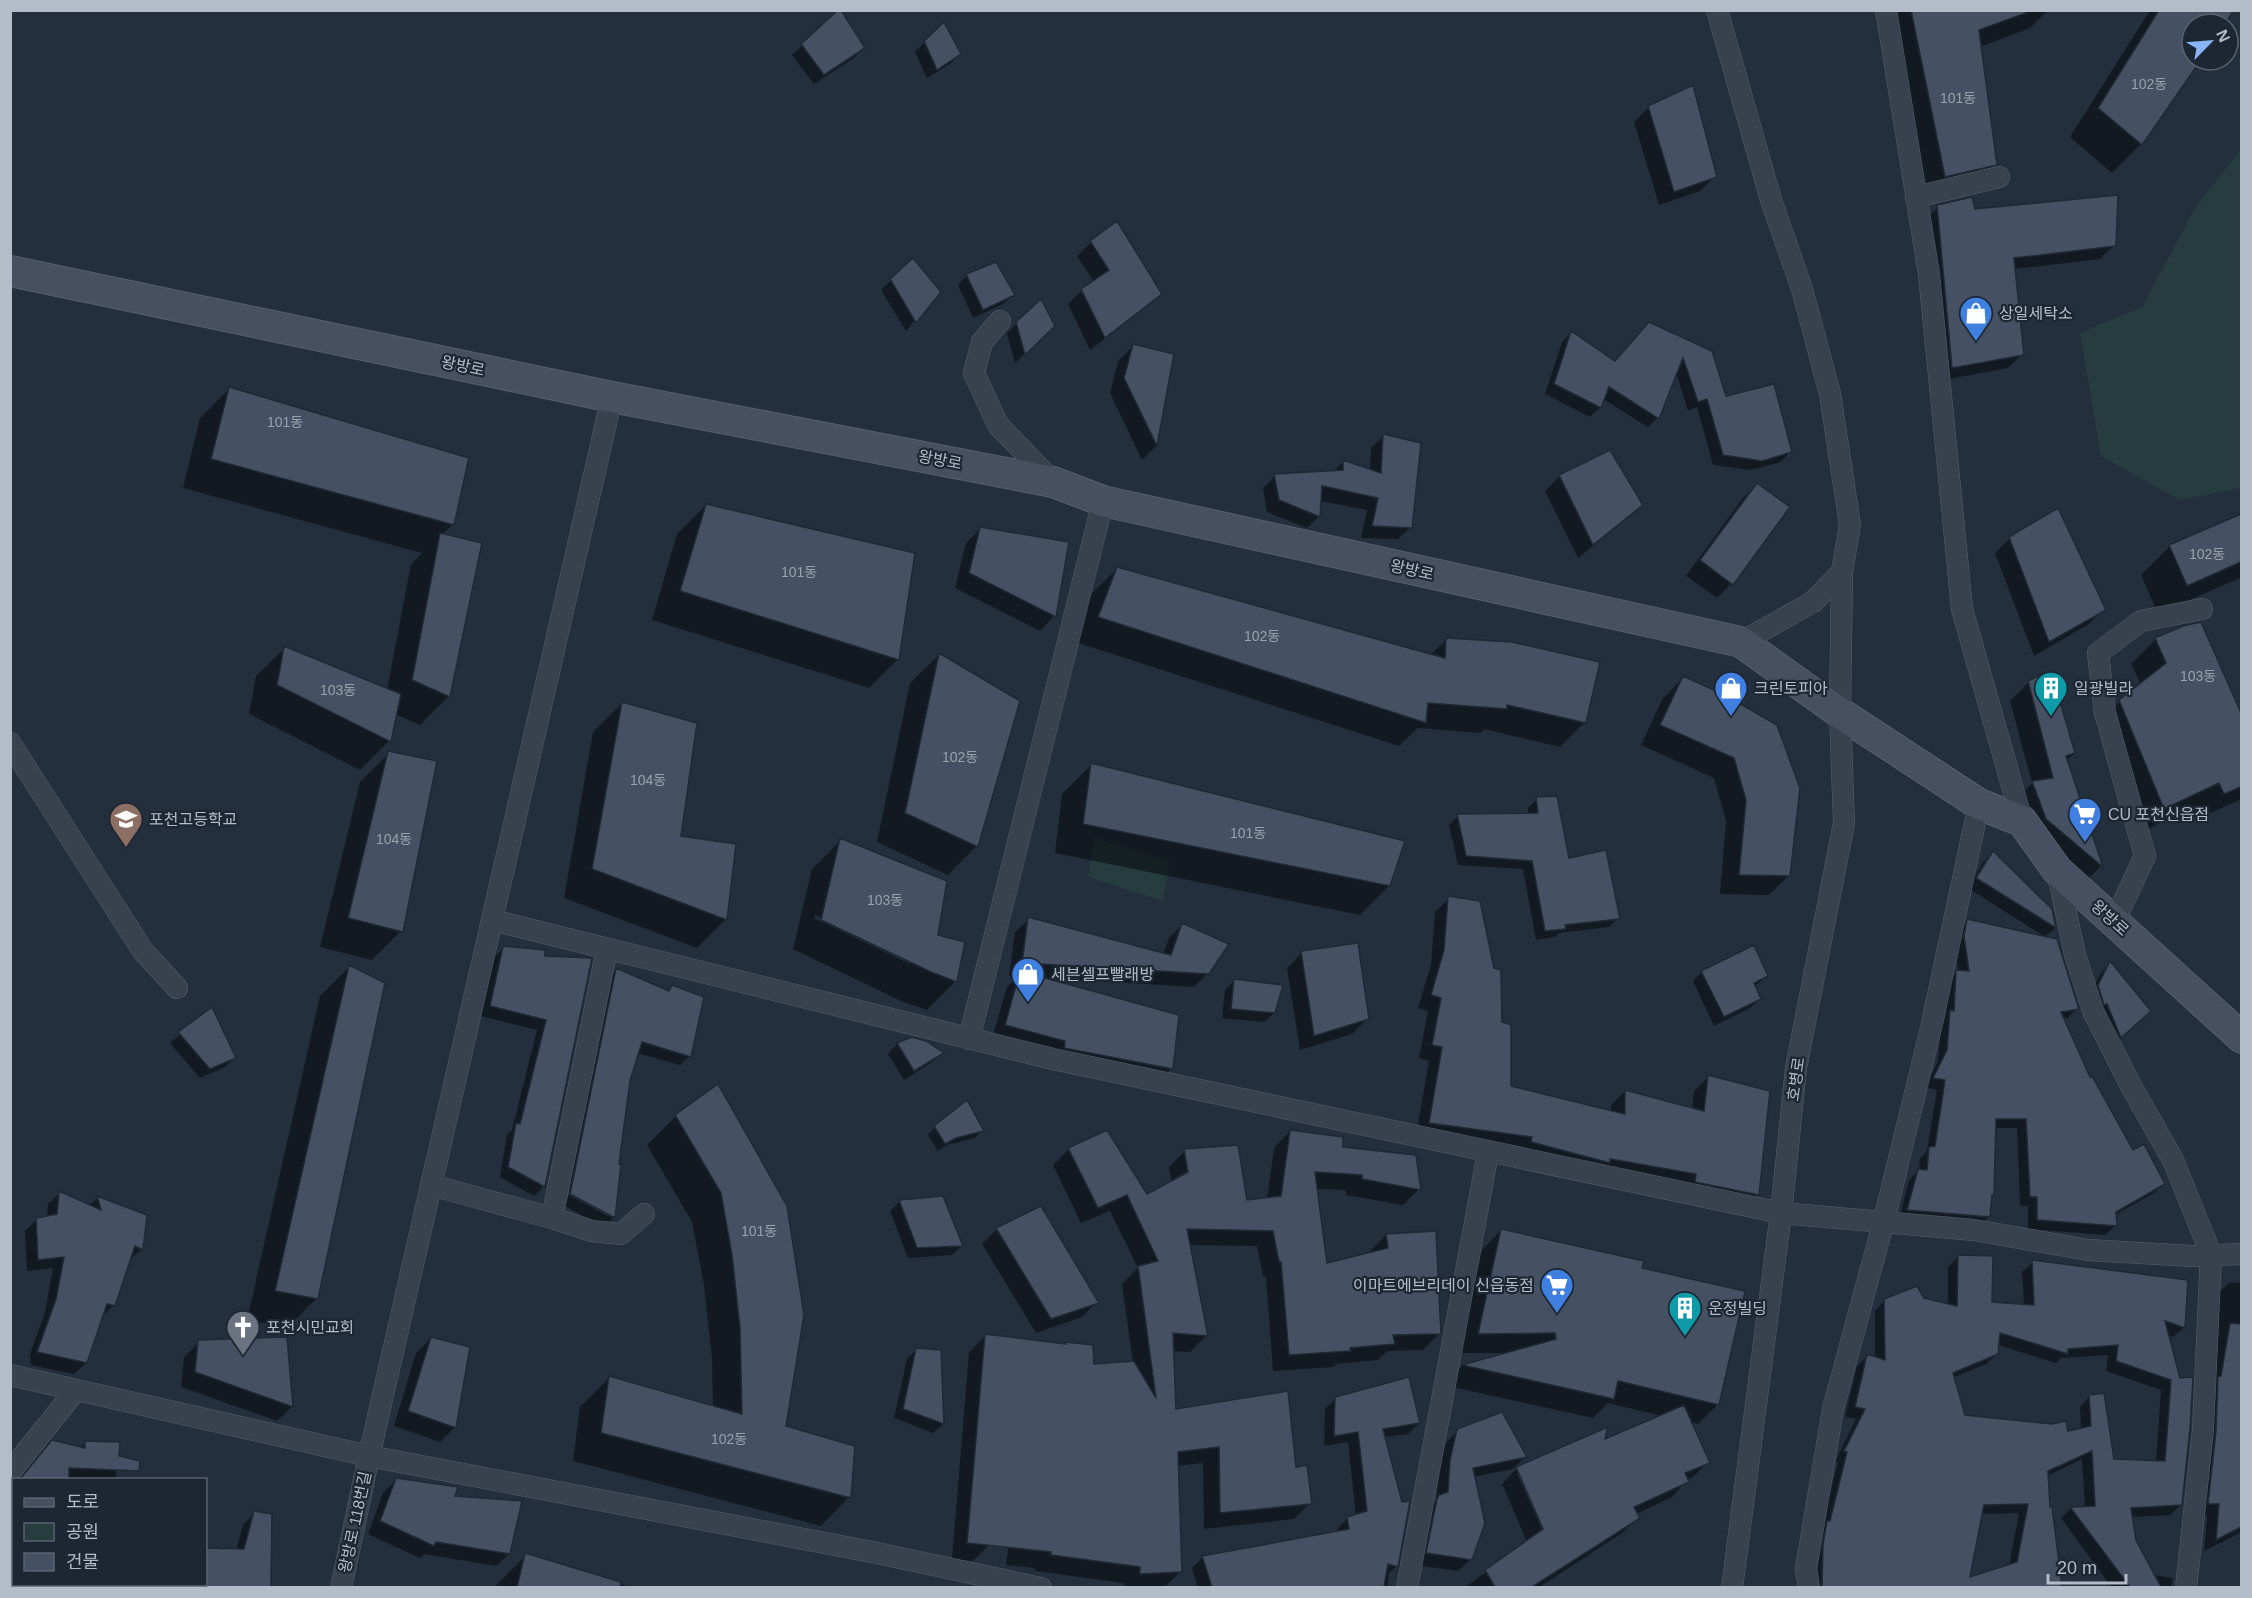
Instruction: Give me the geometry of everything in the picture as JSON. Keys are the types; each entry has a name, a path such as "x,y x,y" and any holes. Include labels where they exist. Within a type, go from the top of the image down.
{"main road":[{"name":"왕방로","path":"10,271 612,397 1053,482 1103,501 1741,642 1842,713 1979,804"},
{"path":"1979,804 2022,821"},
{"name":"왕방로","path":"2022,821 2057,870 2241,1038"}],"street":[{"name":"호병로","path":"1717,10 1771,200 1802,289 1830,394 1850,525 1842,572 1844,823 1796,1068 1781,1213 1732,1587"},
{"path":"1886,10 1929,274 1962,609 2022,821"},
{"path":"1916,197 1999,177"},
{"path":"999,321 982,342 974,373 998,425 1053,482"},
{"name":"왕방로 118번길","path":"341,1587 612,397"},
{"path":"969,1039 1103,501"},
{"path":"1741,642 1813,602 1842,572"},
{"path":"2114,922 2145,856 2105,713 2098,652 2141,621 2202,609"},
{"path":"10,743 143,951 177,988"},
{"path":"1809,1587 1806,1569 1833,1409 1883,1224 1930,1028 1979,804"},
{"path":"2057,870 2076,955 2093,1011 2130,1086 2173,1160 2211,1254 2203,1431 2186,1587"},
{"path":"492,920 1053,1059 1488,1153 1781,1213 1883,1224 1974,1230 2088,1250 2192,1256 2241,1254"},
{"path":"552,1218 607,949"},
{"path":"1407,1587 1488,1153"},
{"path":"431,1185 592,1231 621,1234 644,1214"},
{"path":"10,1375 369,1456 872,1552 983,1581 1041,1587"},
{"path":"10,1472 76,1390"}],"green space":[{"path":"2241,149 2241,488 2180,500 2101,456 2080,333 2142,307 2195,208"},
{"path":"1095,838 1170,862 1163,901 1088,877"}],"building":[{"path":"838,10 841,10 865,48 824,75 801,44"},
{"path":"1911,10 2026,10 2026,13 1979,30 1997,165 1945,177"},
{"path":"2159,10 2234,10 2233,12 2180,12 2180,72 2193,72 2142,145 2098,108"},
{"path":"944,22 961,54 937,70 924,41"},
{"path":"1693,85 1717,177 1674,192 1648,106"},
{"path":"2118,195 2116,246 2014,258 2024,355 1952,368 1937,205 1972,197 1975,209"},
{"path":"1117,221 1162,294 1105,338 1081,289 1109,270 1090,241"},
{"path":"913,258 941,292 916,323 890,279"},
{"path":"996,262 1015,295 983,310 966,274"},
{"path":"1041,299 1055,326 1025,355 1016,322"},
{"path":"1649,322 1712,351 1726,396 1774,384 1792,452 1762,461 1723,455 1707,399 1698,402 1683,358 1659,419 1609,387 1601,408 1554,384 1571,331 1615,361"},
{"path":"1133,344 1174,354 1157,446 1124,378"},
{"path":"229,387 469,458 454,525 211,459"},
{"path":"1383,434 1421,443 1412,528 1372,526 1378,498 1322,486 1320,517 1279,500 1274,474 1343,470 1343,460 1381,473"},
{"path":"1610,450 1643,505 1593,545 1559,475"},
{"path":"1757,483 1790,507 1733,585 1700,560"},
{"path":"706,504 915,553 899,660 680,591"},
{"path":"2058,508 2106,610 2049,642 2009,537"},
{"path":"2241,514 2241,562 2187,586 2169,545"},
{"path":"980,527 1069,542 1056,617 969,573"},
{"path":"440,533 482,543 450,697 412,680"},
{"path":"1117,567 1445,658 1446,638 1512,642 1600,662 1586,723 1507,705 1507,709 1428,703 1426,723 1098,617"},
{"path":"2201,622 2241,713 2241,787 2224,794 2219,783 2164,809 2119,700 2166,663 2155,638 2183,626"},
{"path":"284,646 401,694 391,742 277,685"},
{"path":"939,653 1020,701 978,847 905,813"},
{"path":"2051,670 2075,753 2066,756 2103,867 2046,819 2032,781 2053,778 2028,681"},
{"path":"1683,676 1725,695 1777,725 1800,788 1790,876 1739,875 1746,800 1734,758 1660,725"},
{"path":"622,702 697,723 681,836 736,844 727,920 592,869"},
{"path":"388,751 437,761 403,932 348,918"},
{"path":"1091,763 1405,841 1390,886 1083,824"},
{"path":"1557,796 1569,858 1606,850 1620,919 1565,925 1566,929 1545,931 1532,861 1466,856 1457,814 1538,813 1536,797"},
{"path":"840,838 947,881 938,935 965,942 957,982 821,920"},
{"path":"1993,851 2052,909 2056,928 1976,878"},
{"path":"1448,896 1480,901 1494,968 1501,970 1502,1022 1511,1025 1511,1086 1625,1114 1625,1090 1704,1111 1708,1075 1770,1091 1759,1195 1695,1182 1696,1174 1610,1159 1610,1163 1531,1142 1532,1137 1429,1123 1442,1047 1432,1045 1441,998 1431,995 1444,950"},
{"path":"1028,917 1171,955 1182,923 1229,944 1209,974 1022,963"},
{"path":"1967,919 2057,939 2079,1009 2061,1012 2090,1077 2092,1076 2133,1150 2144,1144 2165,1184 2116,1212 2117,1226 2037,1220 2037,1197 2030,1197 2026,1119 1996,1119 1994,1195 1992,1195 1990,1217 1907,1210 1918,1169 1927,1170 1929,1147 1935,1146 1945,1080 1933,1078 1947,1050 1950,1010 1954,1011 1956,970 1969,971 1964,936"},
{"path":"1358,943 1369,1019 1314,1036 1301,951"},
{"path":"1754,945 1768,976 1754,983 1761,999 1724,1017 1701,971"},
{"path":"503,946 545,950 545,956 592,958 545,1187 508,1167 516,1123 520,1124 546,1020 490,1006"},
{"path":"2110,961 2151,1011 2121,1038 2107,1004 2104,1005 2098,985"},
{"path":"349,965 385,983 318,1299 275,1291"},
{"path":"616,968 669,991 672,985 704,997 691,1057 642,1042 630,1081 619,1164 621,1164 615,1218 570,1194"},
{"path":"1020,971 1179,1015 1173,1069 1064,1048 1065,1041 1005,1025"},
{"path":"1234,979 1283,985 1275,1013 1231,1009"},
{"path":"212,1007 236,1058 210,1069 178,1032"},
{"path":"912,1037 926,1041 944,1053 914,1071 897,1043"},
{"path":"718,1084 787,1206 804,1315 786,1426 855,1446 851,1498 601,1433 609,1376 742,1414 740,1328 732,1255 721,1193 675,1115"},
{"path":"967,1100 984,1131 956,1138 945,1144 934,1126"},
{"path":"1107,1130 1147,1194 1188,1172 1184,1149 1238,1145 1247,1200 1281,1196 1290,1130 1343,1137 1343,1147 1416,1155 1421,1190 1362,1179 1362,1175 1315,1172 1327,1263 1388,1248 1386,1234 1436,1231 1441,1334 1393,1335 1395,1344 1350,1348 1351,1351 1289,1355 1281,1262 1279,1262 1273,1231 1187,1229 1208,1336 1173,1333 1176,1409 1288,1391 1296,1467 1307,1465 1312,1504 1220,1513 1219,1447 1178,1452 1182,1572 1140,1574 1140,1567 1051,1555 1051,1552 967,1543 985,1334 1093,1345 1094,1364 1134,1361 1156,1398 1138,1266 1158,1261 1127,1195 1098,1208 1068,1148"},
{"path":"59,1191 101,1210 97,1196 147,1215 143,1250 135,1246 115,1306 107,1304 87,1363 37,1352 56,1299 64,1257 38,1260 36,1218 57,1214"},
{"path":"943,1196 963,1246 917,1248 899,1200"},
{"path":"1041,1206 1099,1303 1051,1319 996,1228"},
{"name":"이마트에브리데이 신읍동점","path":"1501,1229 1644,1261 1642,1268 1745,1291 1719,1405 1618,1381 1614,1399 1462,1365 1556,1339 1555,1333 1478,1334"},
{"path":"1958,1255 1993,1256 1992,1302 2034,1305 2032,1260 2188,1280 2185,1328 2165,1321 2180,1378 2193,1377 2182,1505 2131,1508 2136,1540 2161,1587 2130,1587 2070,1507 2095,1506 2092,1451 2048,1471 2050,1507 2052,1507 2062,1587 1822,1587 1823,1544 1827,1521 1830,1521 1847,1452 1844,1451 1865,1409 1855,1407 1867,1354 1885,1360 1884,1299 1917,1286 1924,1298 1957,1306","holes":["2000,1333 2068,1354 2068,1349 2118,1345 2116,1361 2171,1380 2165,1461 2114,1459 2104,1393 2089,1395 2091,1426 2068,1431 2066,1421 2052,1424 1965,1415 1953,1373 1998,1354","2028,1504 2017,1562 1970,1577 1984,1505"]},
{"path":"2230,1323 2241,1324 2241,1527 2216,1540 2219,1504 2208,1504 2216,1431 2218,1377 2221,1376"},
{"name":"포천시민교회","path":"287,1337 293,1407 195,1372 198,1340"},
{"path":"431,1337 470,1347 456,1428 408,1411"},
{"path":"916,1348 941,1350 944,1424 903,1409"},
{"path":"1409,1377 1420,1423 1383,1429 1402,1502 1410,1501 1398,1567 1388,1564 1384,1587 1212,1587 1202,1556 1349,1529 1347,1517 1367,1511 1358,1432 1334,1436 1335,1397"},
{"path":"1684,1405 1710,1463 1685,1473 1689,1482 1634,1507 1640,1518 1532,1587 1495,1587 1485,1570 1543,1529 1516,1467 1608,1427 1605,1439"},
{"path":"1502,1412 1527,1457 1473,1468 1485,1523 1472,1560 1426,1553 1437,1499 1439,1495 1448,1492 1450,1460 1457,1429"},
{"path":"52,1440 85,1448 85,1441 120,1442 119,1456 140,1461 139,1471 69,1468 69,1478 21,1478"},
{"path":"396,1478 458,1487 455,1496 522,1501 510,1554 436,1542 434,1546 380,1521"},
{"path":"254,1511 272,1514 271,1587 206,1587 207,1548 244,1549"},
{"path":"525,1553 621,1582 620,1587 517,1587"}],"place":[{"name":"상일세탁소","path":"1976,342"},
{"name":"크린토피아","path":"1731,717"},
{"name":"일광빌라","path":"2051,717"},
{"name":"CU 포천신읍점","path":"2085,843"},
{"name":"포천고등학교","path":"126,848"},
{"name":"세븐셀프빨래방","path":"1028,1003"},
{"name":"이마트에브리데이 신읍동점","path":"1557,1314"},
{"name":"운정빌딩","path":"1685,1337"},
{"name":"포천시민교회","path":"243,1356"}]}
